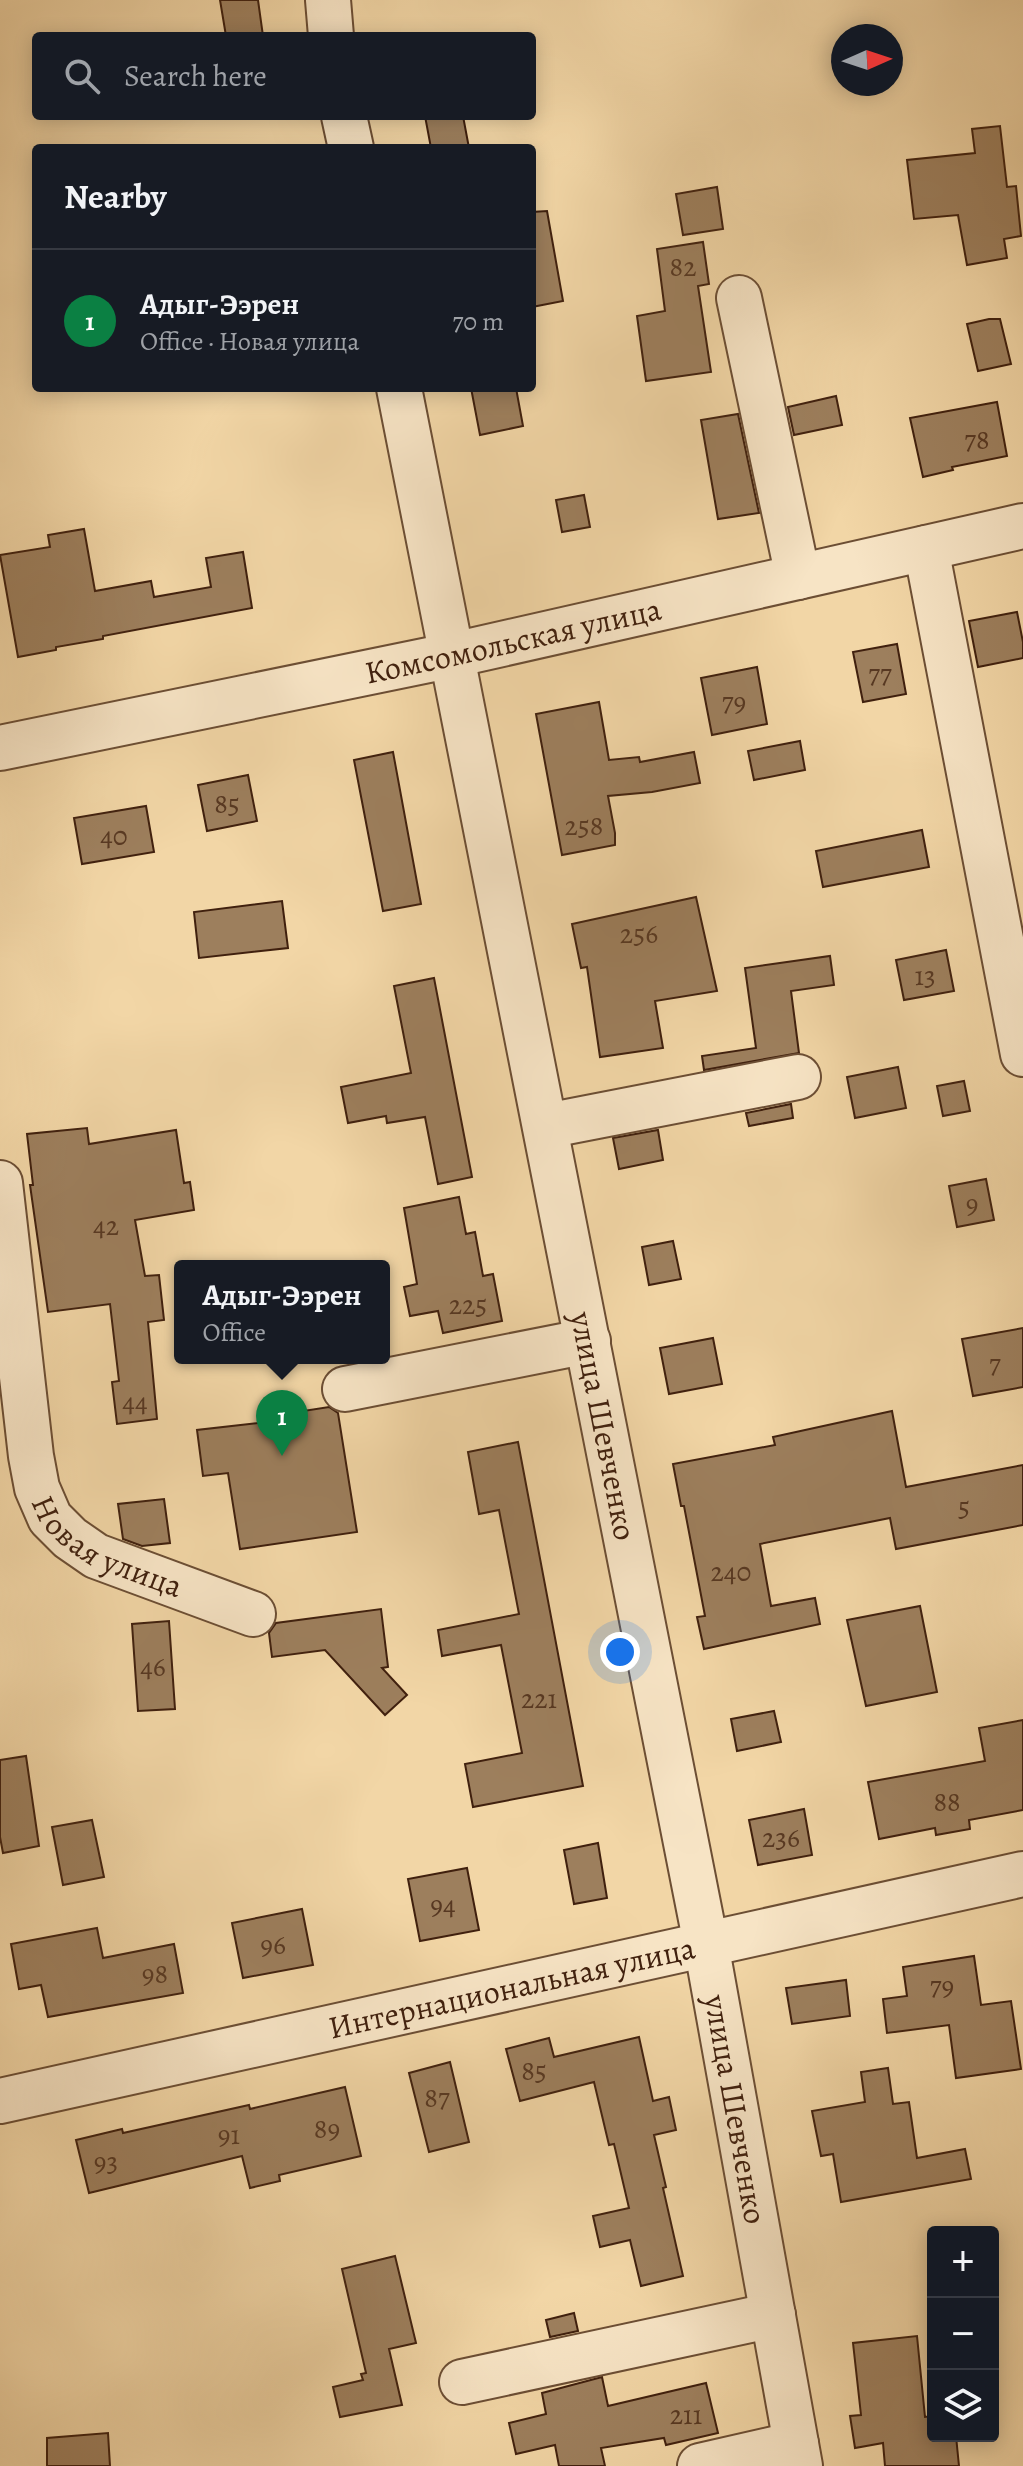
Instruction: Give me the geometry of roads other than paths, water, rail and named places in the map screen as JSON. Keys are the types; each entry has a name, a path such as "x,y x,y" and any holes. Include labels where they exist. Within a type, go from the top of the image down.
{"street":[{"path":"328,0 331,32"},
{"path":"345,120 350,144"},
{"path":"739,298 798,577"},
{"name":"улица Шевченко","path":"400,392 706,1944 798,2455"},
{"name":"Комсомольская улица","path":"0,748 453,655 1023,526"},
{"path":"926,548 1023,1054"},
{"path":"546,1126 798,1077"},
{"name":"Новая улица","path":"0,1183 31,1456 37,1488 50,1518 70,1538 96,1556 253,1614"},
{"path":"345,1389 588,1341"},
{"name":"Интернациональная улица","path":"0,2101 1023,1874"},
{"path":"462,2382 773,2315"},
{"path":"700,2466 798,2455"}],"place":[{"name":"Адыг-Ээрен","path":"282,1456"}]}
